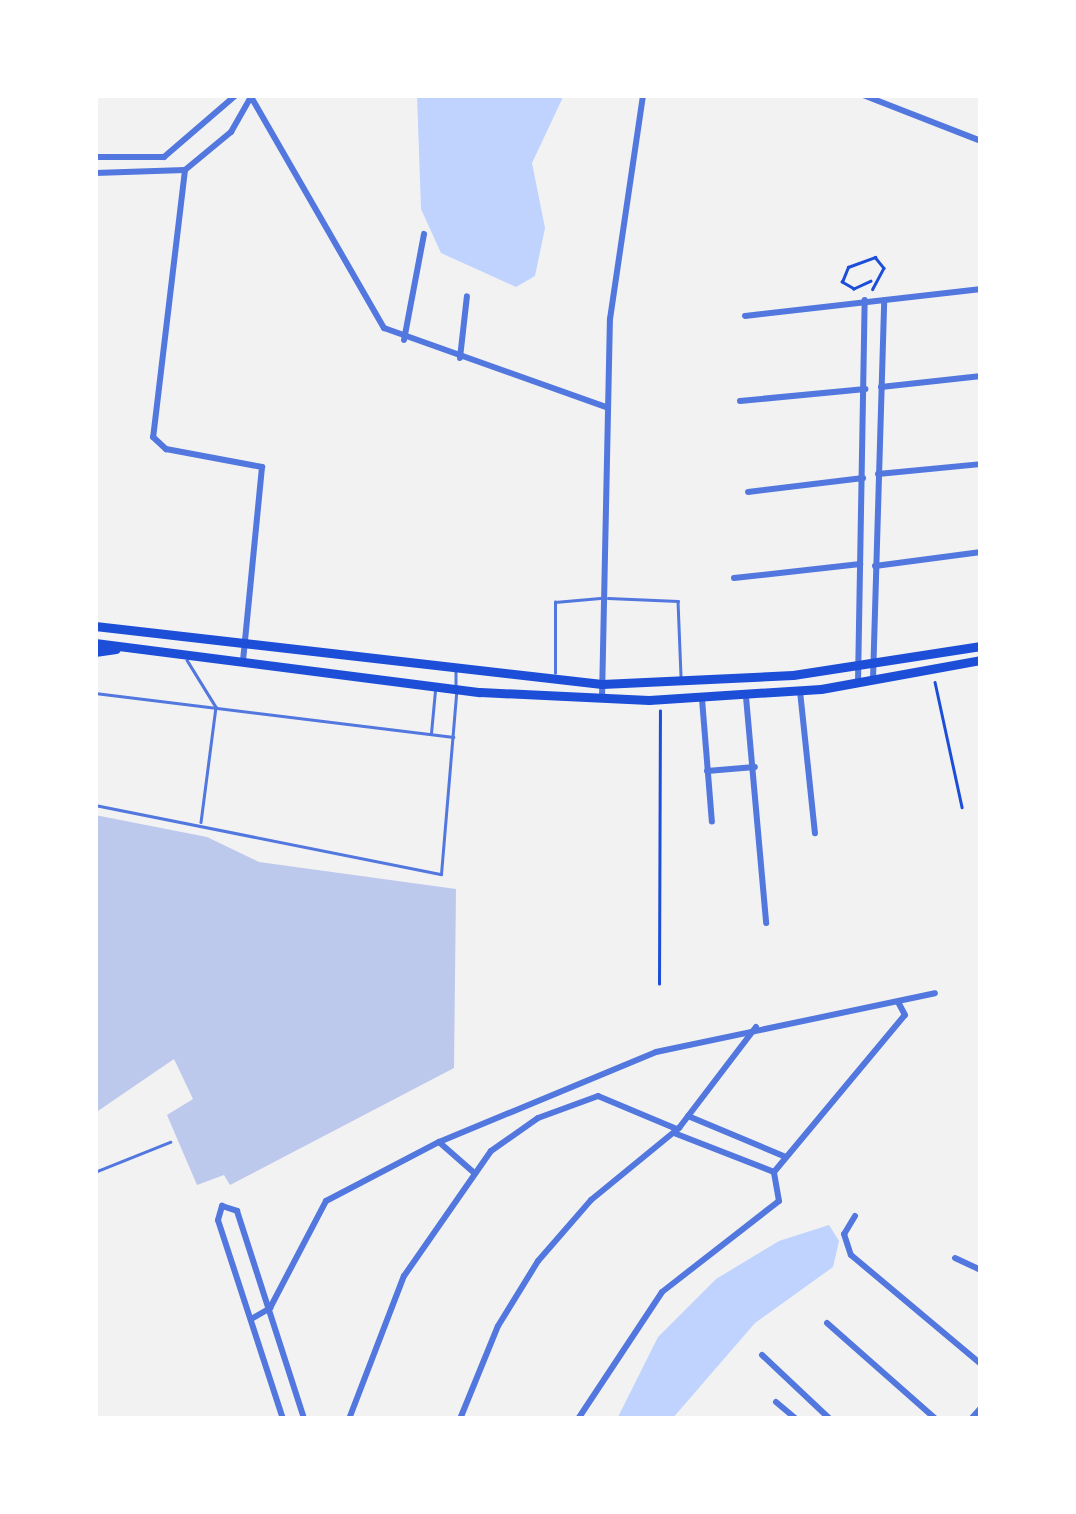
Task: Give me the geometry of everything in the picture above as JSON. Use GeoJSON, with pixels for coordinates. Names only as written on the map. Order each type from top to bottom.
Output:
{"type":"FeatureCollection","features":[{"type":"Feature","properties":{"kind":"main road"},"geometry":{"type":"LineString","coordinates":[[95,626],[437,670],[602,684],[681,682],[857,667],[981,646]]}},
{"type":"Feature","properties":{"kind":"main road"},"geometry":{"type":"LineString","coordinates":[[95,643],[436,687],[602,699],[702,699],[800,692],[981,660]]}},
{"type":"Feature","properties":{"kind":"main road"},"geometry":{"type":"LineString","coordinates":[[95,652],[128,648]]}},
{"type":"Feature","properties":{"kind":"street"},"geometry":{"type":"LineString","coordinates":[[95,158],[164,157],[236,95]]}},
{"type":"Feature","properties":{"kind":"street"},"geometry":{"type":"LineString","coordinates":[[251,95],[360,298],[404,340],[606,407]]}},
{"type":"Feature","properties":{"kind":"street"},"geometry":{"type":"LineString","coordinates":[[95,174],[185,170],[231,132],[251,95]]}},
{"type":"Feature","properties":{"kind":"street"},"geometry":{"type":"LineString","coordinates":[[602,699],[606,407],[620,218],[643,95]]}},
{"type":"Feature","properties":{"kind":"street"},"geometry":{"type":"LineString","coordinates":[[863,95],[981,141]]}},
{"type":"Feature","properties":{"kind":"street"},"geometry":{"type":"LineString","coordinates":[[185,170],[154,437],[166,449],[262,467],[243,662]]}},
{"type":"Feature","properties":{"kind":"street"},"geometry":{"type":"LineString","coordinates":[[404,340],[424,234]]}},
{"type":"Feature","properties":{"kind":"street"},"geometry":{"type":"LineString","coordinates":[[744,316],[981,288]]}},
{"type":"Feature","properties":{"kind":"street"},"geometry":{"type":"LineString","coordinates":[[460,358],[466,296]]}},
{"type":"Feature","properties":{"kind":"street"},"geometry":{"type":"LineString","coordinates":[[858,683],[865,300]]}},
{"type":"Feature","properties":{"kind":"street"},"geometry":{"type":"LineString","coordinates":[[873,680],[881,387],[879,300]]}},
{"type":"Feature","properties":{"kind":"street"},"geometry":{"type":"LineString","coordinates":[[881,387],[981,376]]}},
{"type":"Feature","properties":{"kind":"street"},"geometry":{"type":"LineString","coordinates":[[740,401],[865,389]]}},
{"type":"Feature","properties":{"kind":"street"},"geometry":{"type":"LineString","coordinates":[[864,439],[880,438]]}},
{"type":"Feature","properties":{"kind":"street"},"geometry":{"type":"LineString","coordinates":[[863,464],[870,456],[879,464]]}},
{"type":"Feature","properties":{"kind":"street"},"geometry":{"type":"LineString","coordinates":[[878,474],[981,464]]}},
{"type":"Feature","properties":{"kind":"street"},"geometry":{"type":"LineString","coordinates":[[748,492],[863,478]]}},
{"type":"Feature","properties":{"kind":"street"},"geometry":{"type":"LineString","coordinates":[[862,520],[876,520]]}},
{"type":"Feature","properties":{"kind":"street"},"geometry":{"type":"LineString","coordinates":[[861,541],[876,542]]}},
{"type":"Feature","properties":{"kind":"street"},"geometry":{"type":"LineString","coordinates":[[875,566],[981,552]]}},
{"type":"Feature","properties":{"kind":"street"},"geometry":{"type":"LineString","coordinates":[[734,578],[860,564]]}},
{"type":"Feature","properties":{"kind":"street"},"geometry":{"type":"LineString","coordinates":[[800,692],[815,832]]}},
{"type":"Feature","properties":{"kind":"street"},"geometry":{"type":"LineString","coordinates":[[746,697],[756,768],[766,923]]}},
{"type":"Feature","properties":{"kind":"street"},"geometry":{"type":"LineString","coordinates":[[702,699],[712,822]]}},
{"type":"Feature","properties":{"kind":"street"},"geometry":{"type":"LineString","coordinates":[[706,771],[756,768]]}},
{"type":"Feature","properties":{"kind":"street"},"geometry":{"type":"LineString","coordinates":[[253,1318],[270,1308],[326,1201],[440,1142],[618,1064],[756,1027],[935,993]]}},
{"type":"Feature","properties":{"kind":"street"},"geometry":{"type":"LineString","coordinates":[[578,1419],[662,1292],[779,1201],[774,1172],[905,1015],[905,1004],[887,1001]]}},
{"type":"Feature","properties":{"kind":"street"},"geometry":{"type":"LineString","coordinates":[[460,1419],[492,1338],[538,1261],[592,1200],[676,1131],[756,1027]]}},
{"type":"Feature","properties":{"kind":"street"},"geometry":{"type":"LineString","coordinates":[[350,1419],[394,1295],[472,1171],[528,1123],[598,1096],[774,1172]]}},
{"type":"Feature","properties":{"kind":"street"},"geometry":{"type":"LineString","coordinates":[[688,1116],[786,1157]]}},
{"type":"Feature","properties":{"kind":"street"},"geometry":{"type":"LineString","coordinates":[[440,1142],[472,1171]]}},
{"type":"Feature","properties":{"kind":"street"},"geometry":{"type":"LineString","coordinates":[[283,1419],[218,1220],[222,1206],[237,1211],[304,1419]]}},
{"type":"Feature","properties":{"kind":"street"},"geometry":{"type":"LineString","coordinates":[[855,1216],[844,1234],[851,1255],[981,1364]]}},
{"type":"Feature","properties":{"kind":"street"},"geometry":{"type":"LineString","coordinates":[[955,1258],[981,1270]]}},
{"type":"Feature","properties":{"kind":"street"},"geometry":{"type":"LineString","coordinates":[[827,1323],[936,1419]]}},
{"type":"Feature","properties":{"kind":"street"},"geometry":{"type":"LineString","coordinates":[[762,1355],[830,1419]]}},
{"type":"Feature","properties":{"kind":"street"},"geometry":{"type":"LineString","coordinates":[[776,1402],[796,1419]]}},
{"type":"Feature","properties":{"kind":"street"},"geometry":{"type":"LineString","coordinates":[[971,1419],[981,1408]]}},
{"type":"Feature","properties":{"kind":"lane"},"geometry":{"type":"LineString","coordinates":[[555,679],[554,602],[602,598],[678,600],[681,682]]}},
{"type":"Feature","properties":{"kind":"lane"},"geometry":{"type":"LineString","coordinates":[[184,655],[216,708],[201,824]]}},
{"type":"Feature","properties":{"kind":"lane"},"geometry":{"type":"LineString","coordinates":[[431,736],[437,670]]}},
{"type":"Feature","properties":{"kind":"lane"},"geometry":{"type":"LineString","coordinates":[[95,805],[440,874],[454,738],[456,672]]}},
{"type":"Feature","properties":{"kind":"lane"},"geometry":{"type":"LineString","coordinates":[[95,694],[454,738]]}},
{"type":"Feature","properties":{"kind":"lane"},"geometry":{"type":"LineString","coordinates":[[95,1172],[170,1142]]}},
{"type":"Feature","properties":{"kind":"path"},"geometry":{"type":"LineString","coordinates":[[868,257],[884,264],[872,281],[854,289],[842,282],[868,257]]}},
{"type":"Feature","properties":{"kind":"path"},"geometry":{"type":"LineString","coordinates":[[872,281],[879,300]]}},
{"type":"Feature","properties":{"kind":"path"},"geometry":{"type":"LineString","coordinates":[[932,670],[962,807]]}},
{"type":"Feature","properties":{"kind":"path"},"geometry":{"type":"LineString","coordinates":[[659,700],[659,984]]}},
{"type":"Feature","properties":{"kind":"water"},"geometry":{"type":"Polygon","coordinates":[[[417,95],[564,95],[532,163],[545,228],[535,276],[516,287],[441,253],[421,209],[417,95]]]}},
{"type":"Feature","properties":{"kind":"water"},"geometry":{"type":"Polygon","coordinates":[[[829,1225],[839,1241],[833,1267],[755,1323],[672,1419],[617,1419],[658,1337],[716,1279],[779,1241],[829,1225]]]}},
{"type":"Feature","properties":{"kind":"building"},"geometry":{"type":"Polygon","coordinates":[[[95,815],[207,837],[259,862],[456,889],[454,1068],[230,1185],[224,1175],[197,1185],[167,1115],[193,1099],[174,1059],[95,1113],[95,815]]]}}]}
